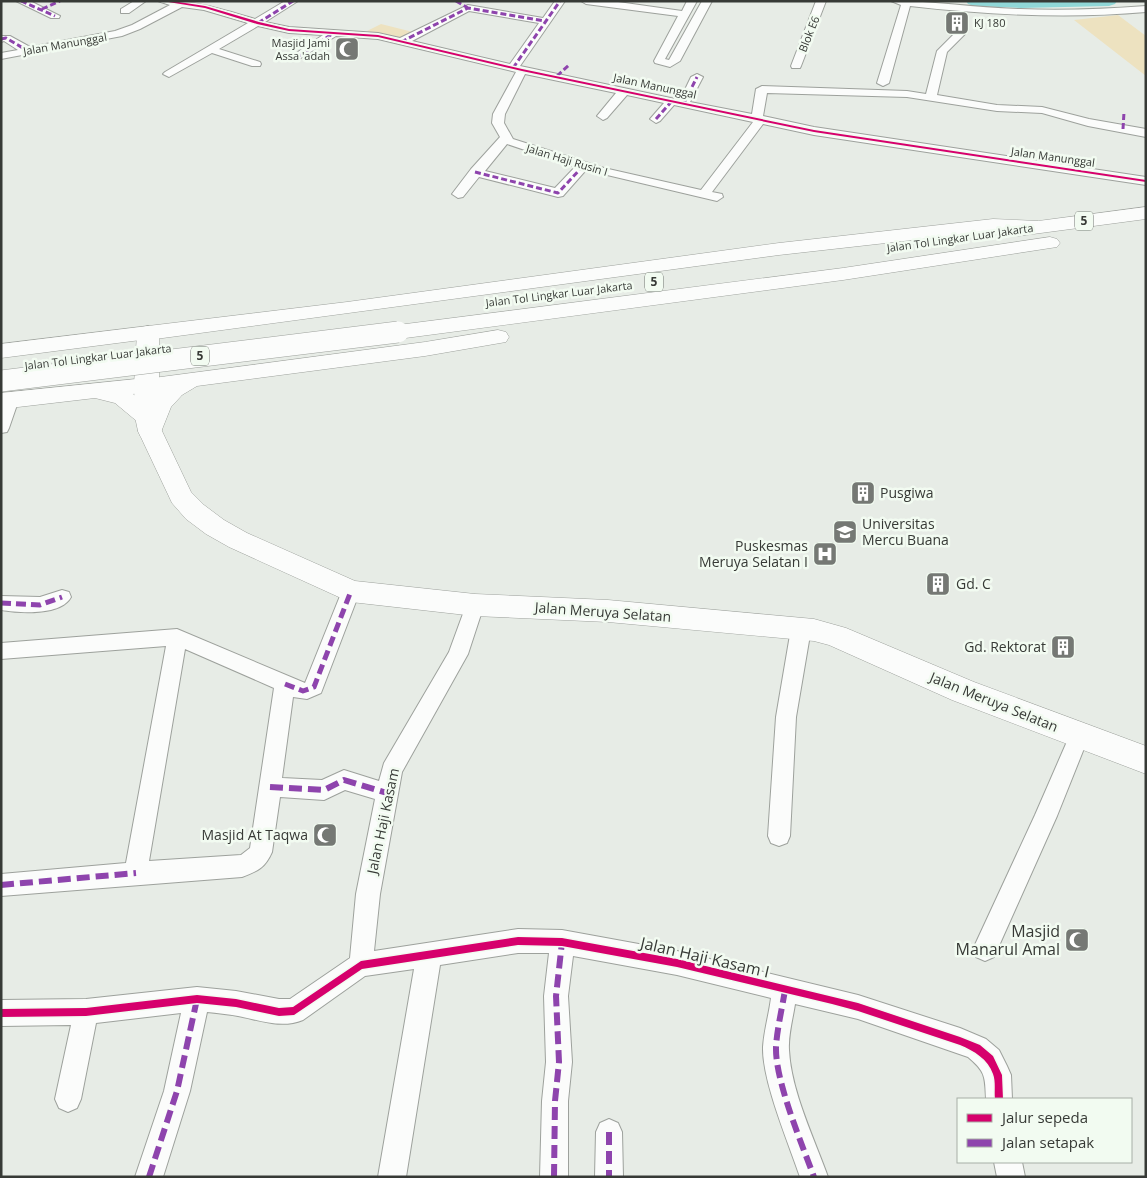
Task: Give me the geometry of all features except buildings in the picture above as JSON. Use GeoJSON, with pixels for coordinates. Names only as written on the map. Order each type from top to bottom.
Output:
{"type":"FeatureCollection","features":[{"type":"Feature","properties":{"kind":"main road","name":"Jalan Tol Lingkar Luar Jakarta"},"geometry":{"type":"LineString","coordinates":[[1,369],[754,269],[917,244],[1146,213]]}},
{"type":"Feature","properties":{"kind":"main road"},"geometry":{"type":"LineString","coordinates":[[1,351],[386,303],[779,249],[993,225],[1037,227]]}},
{"type":"Feature","properties":{"kind":"main road","name":"Jalan Tol Lingkar Luar Jakarta"},"geometry":{"type":"LineString","coordinates":[[5,394],[398,332],[843,274],[1146,229]]}},
{"type":"Feature","properties":{"kind":"main road"},"geometry":{"type":"LineString","coordinates":[[5,394],[96,390],[146,385],[425,349],[612,318],[760,297],[797,290],[843,274]]}},
{"type":"Feature","properties":{"kind":"main road","name":"Jalan Meruya Selatan"},"geometry":{"type":"LineString","coordinates":[[148,332],[146,385],[148,424],[181,498],[215,528],[351,590],[475,605],[608,611],[801,629],[836,636],[963,690],[1079,736],[1146,760]]}},
{"type":"Feature","properties":{"kind":"main road"},"geometry":{"type":"LineString","coordinates":[[96,390],[126,380],[136,370],[138,342],[124,335]]}},
{"type":"Feature","properties":{"kind":"main road"},"geometry":{"type":"LineString","coordinates":[[96,390],[123,398],[148,424],[161,401],[176,388],[195,379]]}},
{"type":"Feature","properties":{"kind":"street"},"geometry":{"type":"LineString","coordinates":[[21,1],[55,16]]}},
{"type":"Feature","properties":{"kind":"street"},"geometry":{"type":"LineString","coordinates":[[42,9],[60,1]]}},
{"type":"Feature","properties":{"kind":"street"},"geometry":{"type":"LineString","coordinates":[[125,11],[141,1]]}},
{"type":"Feature","properties":{"kind":"street","name":"Jalan Manunggal"},"geometry":{"type":"LineString","coordinates":[[162,1],[205,7],[258,23],[290,30],[332,34],[364,34],[517,69],[835,135],[1146,181]]}},
{"type":"Feature","properties":{"kind":"street"},"geometry":{"type":"LineString","coordinates":[[169,74],[293,1]]}},
{"type":"Feature","properties":{"kind":"street"},"geometry":{"type":"LineString","coordinates":[[456,1],[468,8],[545,22]]}},
{"type":"Feature","properties":{"kind":"street"},"geometry":{"type":"LineString","coordinates":[[458,194],[506,138],[498,123],[499,114],[517,69],[560,1]]}},
{"type":"Feature","properties":{"kind":"street"},"geometry":{"type":"LineString","coordinates":[[586,1],[684,14]]}},
{"type":"Feature","properties":{"kind":"street"},"geometry":{"type":"LineString","coordinates":[[692,1],[659,61],[670,64],[675,61],[707,1]]}},
{"type":"Feature","properties":{"kind":"street","name":"Blok E6"},"geometry":{"type":"LineString","coordinates":[[796,66],[821,1]]}},
{"type":"Feature","properties":{"kind":"street"},"geometry":{"type":"LineString","coordinates":[[883,83],[901,2],[1024,14],[1083,14],[1146,9]]}},
{"type":"Feature","properties":{"kind":"street","name":"Jalan Manunggal"},"geometry":{"type":"LineString","coordinates":[[1,56],[118,34],[136,27],[181,3]]}},
{"type":"Feature","properties":{"kind":"street"},"geometry":{"type":"LineString","coordinates":[[401,42],[468,8]]}},
{"type":"Feature","properties":{"kind":"street"},"geometry":{"type":"LineString","coordinates":[[1128,11],[1140,20]]}},
{"type":"Feature","properties":{"kind":"street"},"geometry":{"type":"LineString","coordinates":[[296,58],[332,34]]}},
{"type":"Feature","properties":{"kind":"street"},"geometry":{"type":"LineString","coordinates":[[931,98],[942,51],[960,34]]}},
{"type":"Feature","properties":{"kind":"street"},"geometry":{"type":"LineString","coordinates":[[1,39],[6,38],[28,51]]}},
{"type":"Feature","properties":{"kind":"street"},"geometry":{"type":"LineString","coordinates":[[212,50],[256,64]]}},
{"type":"Feature","properties":{"kind":"street"},"geometry":{"type":"LineString","coordinates":[[557,76],[569,65]]}},
{"type":"Feature","properties":{"kind":"street"},"geometry":{"type":"LineString","coordinates":[[684,103],[697,77]]}},
{"type":"Feature","properties":{"kind":"street"},"geometry":{"type":"LineString","coordinates":[[759,119],[762,89],[891,92],[996,108],[1042,110],[1146,133]]}},
{"type":"Feature","properties":{"kind":"street"},"geometry":{"type":"LineString","coordinates":[[603,116],[625,90]]}},
{"type":"Feature","properties":{"kind":"street"},"geometry":{"type":"LineString","coordinates":[[656,119],[672,101]]}},
{"type":"Feature","properties":{"kind":"street"},"geometry":{"type":"LineString","coordinates":[[1123,129],[1124,112]]}},
{"type":"Feature","properties":{"kind":"street","name":"Jalan Haji Rusin I"},"geometry":{"type":"LineString","coordinates":[[506,138],[516,144],[583,166],[619,176],[711,195],[759,119]]}},
{"type":"Feature","properties":{"kind":"street"},"geometry":{"type":"LineString","coordinates":[[475,172],[558,193],[583,166]]}},
{"type":"Feature","properties":{"kind":"street"},"geometry":{"type":"LineString","coordinates":[[1,428],[5,394]]}},
{"type":"Feature","properties":{"kind":"street"},"geometry":{"type":"LineString","coordinates":[[1,651],[177,637],[300,691],[310,690],[314,687],[351,590]]}},
{"type":"Feature","properties":{"kind":"street"},"geometry":{"type":"LineString","coordinates":[[1,603],[18,605],[50,604],[62,597]]}},
{"type":"Feature","properties":{"kind":"street","name":"Jalan Haji Kasam"},"geometry":{"type":"LineString","coordinates":[[362,965],[368,894],[392,770],[458,654],[475,605]]}},
{"type":"Feature","properties":{"kind":"street"},"geometry":{"type":"LineString","coordinates":[[779,836],[786,717],[801,629]]}},
{"type":"Feature","properties":{"kind":"street"},"geometry":{"type":"LineString","coordinates":[[136,873],[177,637]]}},
{"type":"Feature","properties":{"kind":"street"},"geometry":{"type":"LineString","coordinates":[[1,885],[242,866],[250,863],[261,852],[284,684]]}},
{"type":"Feature","properties":{"kind":"street"},"geometry":{"type":"LineString","coordinates":[[985,949],[1046,816],[1079,736]]}},
{"type":"Feature","properties":{"kind":"street"},"geometry":{"type":"LineString","coordinates":[[270,787],[324,790],[344,780],[388,793]]}},
{"type":"Feature","properties":{"kind":"street","name":"Jalan Haji Kasam I"},"geometry":{"type":"LineString","coordinates":[[362,965],[518,941],[562,942],[677,963],[858,1007],[977,1048],[990,1058],[998,1075],[999,1098]]}},
{"type":"Feature","properties":{"kind":"street"},"geometry":{"type":"LineString","coordinates":[[554,1177],[555,1102],[559,1062],[556,996],[562,942]]}},
{"type":"Feature","properties":{"kind":"street"},"geometry":{"type":"LineString","coordinates":[[392,1177],[429,955]]}},
{"type":"Feature","properties":{"kind":"street"},"geometry":{"type":"LineString","coordinates":[[1,1013],[86,1012],[198,999],[236,1003],[279,1012],[294,1011],[362,965]]}},
{"type":"Feature","properties":{"kind":"street"},"geometry":{"type":"LineString","coordinates":[[785,990],[776,1048],[777,1061],[786,1096],[814,1177]]}},
{"type":"Feature","properties":{"kind":"street"},"geometry":{"type":"LineString","coordinates":[[149,1177],[177,1091],[198,999]]}},
{"type":"Feature","properties":{"kind":"street"},"geometry":{"type":"LineString","coordinates":[[68,1099],[86,1012]]}},
{"type":"Feature","properties":{"kind":"street"},"geometry":{"type":"LineString","coordinates":[[608,1132],[610,1177]]}},
{"type":"Feature","properties":{"kind":"street"},"geometry":{"type":"LineString","coordinates":[[1008,1163],[1011,1177]]}},
{"type":"Feature","properties":{"kind":"shaded area"},"geometry":{"type":"Polygon","coordinates":[[[1118,15],[1146,36],[1146,76],[1074,20],[1118,15]]]}},
{"type":"Feature","properties":{"kind":"shaded area"},"geometry":{"type":"Polygon","coordinates":[[[381,24],[413,32],[399,40],[367,31],[381,24]]]}},
{"type":"Feature","properties":{"kind":"waterway"},"geometry":{"type":"LineString","coordinates":[[974,1],[1021,3],[1109,1]]}},
{"type":"Feature","properties":{"kind":"marked path"},"geometry":{"type":"LineString","coordinates":[[21,1],[55,16]]}},
{"type":"Feature","properties":{"kind":"marked path"},"geometry":{"type":"LineString","coordinates":[[42,9],[60,1]]}},
{"type":"Feature","properties":{"kind":"marked path"},"geometry":{"type":"LineString","coordinates":[[258,23],[293,1]]}},
{"type":"Feature","properties":{"kind":"marked path"},"geometry":{"type":"LineString","coordinates":[[456,1],[468,8]]}},
{"type":"Feature","properties":{"kind":"marked path"},"geometry":{"type":"LineString","coordinates":[[513,68],[560,1]]}},
{"type":"Feature","properties":{"kind":"marked path"},"geometry":{"type":"LineString","coordinates":[[401,42],[468,8],[545,21]]}},
{"type":"Feature","properties":{"kind":"marked path"},"geometry":{"type":"LineString","coordinates":[[296,58],[332,34]]}},
{"type":"Feature","properties":{"kind":"marked path"},"geometry":{"type":"LineString","coordinates":[[1,39],[6,38],[28,51]]}},
{"type":"Feature","properties":{"kind":"marked path"},"geometry":{"type":"LineString","coordinates":[[557,76],[569,65]]}},
{"type":"Feature","properties":{"kind":"marked path"},"geometry":{"type":"LineString","coordinates":[[684,103],[697,77]]}},
{"type":"Feature","properties":{"kind":"marked path"},"geometry":{"type":"LineString","coordinates":[[656,119],[672,101]]}},
{"type":"Feature","properties":{"kind":"marked path"},"geometry":{"type":"LineString","coordinates":[[1123,129],[1124,112]]}},
{"type":"Feature","properties":{"kind":"marked path"},"geometry":{"type":"LineString","coordinates":[[475,172],[558,193],[583,166]]}},
{"type":"Feature","properties":{"kind":"marked path"},"geometry":{"type":"LineString","coordinates":[[285,684],[303,691],[314,687],[351,591]]}},
{"type":"Feature","properties":{"kind":"marked path"},"geometry":{"type":"LineString","coordinates":[[1,603],[40,605],[62,597]]}},
{"type":"Feature","properties":{"kind":"marked path"},"geometry":{"type":"LineString","coordinates":[[270,787],[324,790],[344,780],[387,793]]}},
{"type":"Feature","properties":{"kind":"marked path"},"geometry":{"type":"LineString","coordinates":[[1,885],[136,873]]}},
{"type":"Feature","properties":{"kind":"marked path"},"geometry":{"type":"LineString","coordinates":[[554,1177],[555,1101],[559,1062],[556,996],[562,942]]}},
{"type":"Feature","properties":{"kind":"marked path"},"geometry":{"type":"LineString","coordinates":[[785,990],[776,1047],[777,1061],[786,1096],[814,1177]]}},
{"type":"Feature","properties":{"kind":"marked path"},"geometry":{"type":"LineString","coordinates":[[149,1177],[177,1091],[197,999]]}},
{"type":"Feature","properties":{"kind":"marked path"},"geometry":{"type":"LineString","coordinates":[[609,1132],[609,1177]]}},
{"type":"Feature","properties":{"kind":"cycle path"},"geometry":{"type":"LineString","coordinates":[[163,1],[205,7],[289,30],[378,36],[522,70],[814,131],[1146,181]]}},
{"type":"Feature","properties":{"kind":"cycle path"},"geometry":{"type":"LineString","coordinates":[[1,1013],[86,1012],[197,999],[236,1003],[279,1012],[294,1011],[361,965],[518,941],[562,942],[677,963],[832,1000],[960,1041],[977,1048],[990,1059],[998,1075],[999,1098]]}},
{"type":"Feature","properties":{"kind":"place","name":"KJ 180"},"geometry":{"type":"Point","coordinates":[957,23]}},
{"type":"Feature","properties":{"kind":"place","name":"Masjid Jami Assa 'adah"},"geometry":{"type":"Point","coordinates":[347,49]}},
{"type":"Feature","properties":{"kind":"place","name":"Pusgiwa"},"geometry":{"type":"Point","coordinates":[863,493]}},
{"type":"Feature","properties":{"kind":"place","name":"Universitas Mercu Buana"},"geometry":{"type":"Point","coordinates":[845,532]}},
{"type":"Feature","properties":{"kind":"place","name":"Puskesmas Meruya Selatan I"},"geometry":{"type":"Point","coordinates":[825,554]}},
{"type":"Feature","properties":{"kind":"place","name":"Gd. C"},"geometry":{"type":"Point","coordinates":[938,584]}},
{"type":"Feature","properties":{"kind":"place","name":"Gd. Rektorat"},"geometry":{"type":"Point","coordinates":[1063,647]}},
{"type":"Feature","properties":{"kind":"place","name":"Masjid At Taqwa"},"geometry":{"type":"Point","coordinates":[325,835]}},
{"type":"Feature","properties":{"kind":"place","name":"Masjid Manarul Amal"},"geometry":{"type":"Point","coordinates":[1077,940]}}]}
